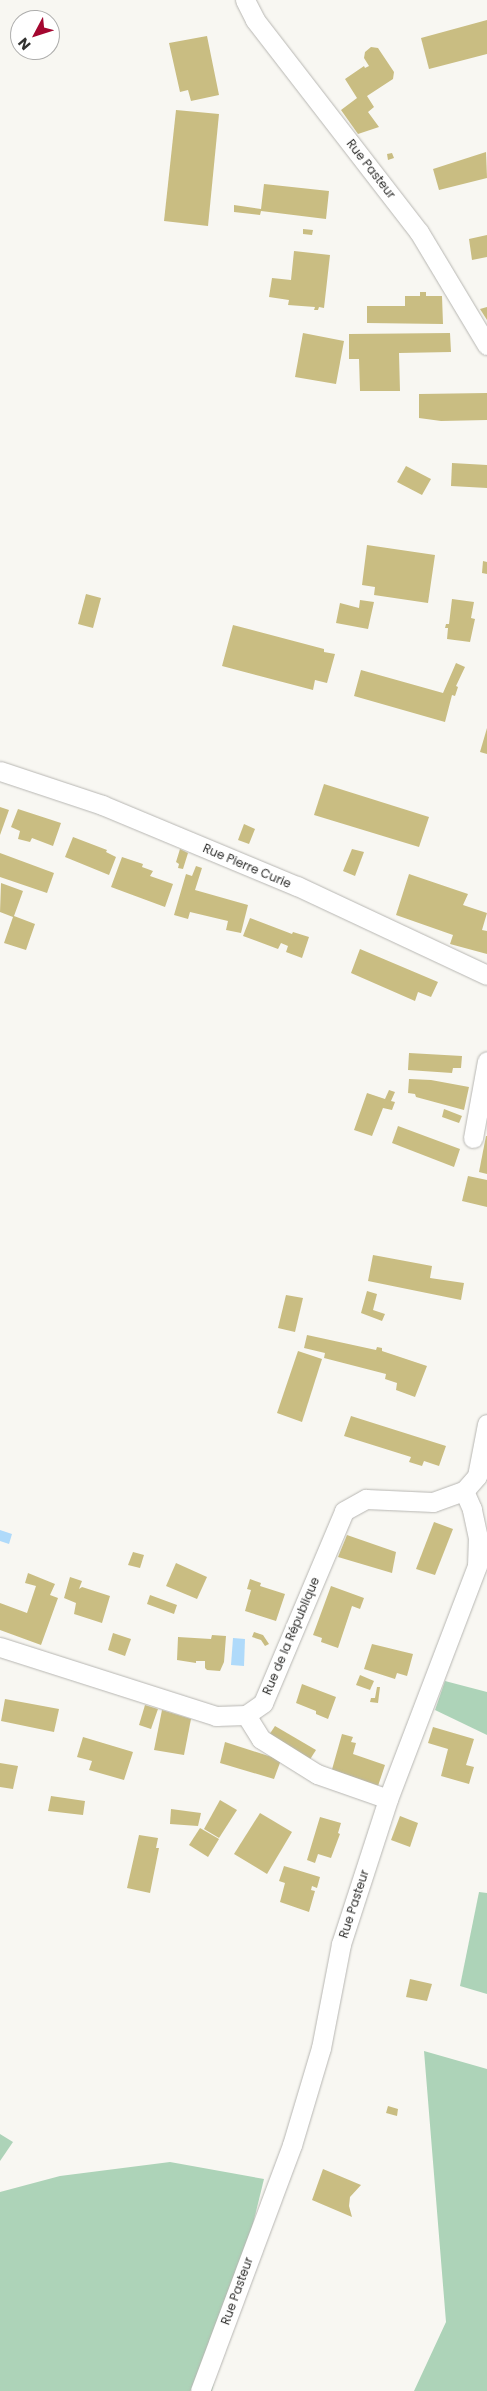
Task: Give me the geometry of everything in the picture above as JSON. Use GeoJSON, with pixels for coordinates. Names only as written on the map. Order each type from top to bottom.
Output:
{"type":"FeatureCollection","features":[{"type":"Feature","properties":{"kind":"street","name":"Rue Pasteur"},"geometry":{"type":"LineString","coordinates":[[245,0],[255,20],[419,232],[487,344]]}},
{"type":"Feature","properties":{"kind":"street","name":"Rue Pierre Curie"},"geometry":{"type":"LineString","coordinates":[[0,771],[102,806],[297,886],[487,975]]}},
{"type":"Feature","properties":{"kind":"street"},"geometry":{"type":"LineString","coordinates":[[473,1138],[487,1060]]}},
{"type":"Feature","properties":{"kind":"street"},"geometry":{"type":"LineString","coordinates":[[464,1492],[477,1476],[487,1424]]}},
{"type":"Feature","properties":{"kind":"street","name":"Rue Pasteur"},"geometry":{"type":"LineString","coordinates":[[200,2391],[292,2145],[321,2048],[341,1944],[388,1799],[477,1566],[478,1538],[472,1508],[464,1492]]}},
{"type":"Feature","properties":{"kind":"street","name":"Rue de la République"},"geometry":{"type":"LineString","coordinates":[[246,1714],[263,1703],[344,1511],[366,1499],[433,1502],[464,1492]]}},
{"type":"Feature","properties":{"kind":"street"},"geometry":{"type":"LineString","coordinates":[[0,1647],[216,1716],[246,1714],[261,1739],[317,1774],[388,1799]]}},
{"type":"Feature","properties":{"kind":"green space"},"geometry":{"type":"Polygon","coordinates":[[[445,1681],[487,1692],[487,1735],[435,1710],[445,1681]]]}},
{"type":"Feature","properties":{"kind":"green space"},"geometry":{"type":"Polygon","coordinates":[[[479,1892],[487,1893],[487,1994],[460,1986],[479,1892]]]}},
{"type":"Feature","properties":{"kind":"green space"},"geometry":{"type":"Polygon","coordinates":[[[424,2051],[487,2069],[487,2391],[414,2391],[446,2322],[424,2051]]]}},
{"type":"Feature","properties":{"kind":"green space"},"geometry":{"type":"Polygon","coordinates":[[[0,2134],[13,2142],[0,2161],[0,2134]]]}},
{"type":"Feature","properties":{"kind":"green space"},"geometry":{"type":"Polygon","coordinates":[[[170,2162],[264,2179],[212,2391],[0,2391],[0,2192],[60,2176],[170,2162]]]}},
{"type":"Feature","properties":{"kind":"water"},"geometry":{"type":"Polygon","coordinates":[[[0,1530],[12,1534],[9,1544],[0,1541],[0,1530]]]}},
{"type":"Feature","properties":{"kind":"water"},"geometry":{"type":"Polygon","coordinates":[[[233,1638],[245,1639],[244,1666],[231,1665],[233,1638]]]}},
{"type":"Feature","properties":{"kind":"building"},"geometry":{"type":"Polygon","coordinates":[[[487,20],[487,54],[429,69],[421,38],[487,20]]]}},
{"type":"Feature","properties":{"kind":"building"},"geometry":{"type":"Polygon","coordinates":[[[207,36],[219,95],[191,101],[188,90],[180,92],[169,43],[207,36]]]}},
{"type":"Feature","properties":{"kind":"building"},"geometry":{"type":"Polygon","coordinates":[[[371,47],[378,48],[394,72],[393,79],[367,96],[374,107],[368,112],[379,127],[358,134],[341,110],[357,98],[345,79],[364,66],[365,68],[369,66],[364,58],[365,52],[371,47]]]}},
{"type":"Feature","properties":{"kind":"building"},"geometry":{"type":"Polygon","coordinates":[[[176,110],[219,114],[208,226],[164,221],[176,110]]]}},
{"type":"Feature","properties":{"kind":"building"},"geometry":{"type":"Polygon","coordinates":[[[486,152],[487,178],[439,190],[433,169],[486,152]]]}},
{"type":"Feature","properties":{"kind":"building"},"geometry":{"type":"Polygon","coordinates":[[[392,153],[394,158],[388,160],[387,154],[392,153]]]}},
{"type":"Feature","properties":{"kind":"building"},"geometry":{"type":"Polygon","coordinates":[[[264,184],[329,191],[326,219],[261,211],[260,215],[234,212],[234,205],[261,209],[264,184]]]}},
{"type":"Feature","properties":{"kind":"building"},"geometry":{"type":"Polygon","coordinates":[[[303,229],[313,230],[312,235],[303,234],[303,229]]]}},
{"type":"Feature","properties":{"kind":"building"},"geometry":{"type":"Polygon","coordinates":[[[487,235],[487,257],[472,260],[469,239],[487,235]]]}},
{"type":"Feature","properties":{"kind":"building"},"geometry":{"type":"Polygon","coordinates":[[[294,251],[330,255],[324,308],[319,307],[318,310],[314,310],[315,307],[288,305],[289,300],[269,297],[272,278],[291,280],[294,251]]]}},
{"type":"Feature","properties":{"kind":"building"},"geometry":{"type":"Polygon","coordinates":[[[420,292],[426,292],[426,296],[442,296],[443,324],[367,323],[367,306],[405,306],[405,296],[420,296],[420,292]]]}},
{"type":"Feature","properties":{"kind":"building"},"geometry":{"type":"Polygon","coordinates":[[[487,307],[487,320],[480,309],[487,307]]]}},
{"type":"Feature","properties":{"kind":"building"},"geometry":{"type":"Polygon","coordinates":[[[303,333],[344,341],[336,384],[295,377],[303,333]]]}},
{"type":"Feature","properties":{"kind":"building"},"geometry":{"type":"Polygon","coordinates":[[[450,333],[451,352],[399,353],[400,391],[360,391],[359,359],[349,359],[349,334],[450,333]]]}},
{"type":"Feature","properties":{"kind":"building"},"geometry":{"type":"Polygon","coordinates":[[[487,393],[487,420],[441,421],[419,418],[419,394],[487,393]]]}},
{"type":"Feature","properties":{"kind":"building"},"geometry":{"type":"Polygon","coordinates":[[[452,463],[487,465],[487,488],[451,486],[452,463]]]}},
{"type":"Feature","properties":{"kind":"building"},"geometry":{"type":"Polygon","coordinates":[[[406,466],[431,479],[422,495],[397,482],[406,466]]]}},
{"type":"Feature","properties":{"kind":"building"},"geometry":{"type":"Polygon","coordinates":[[[367,545],[435,555],[428,603],[374,595],[375,587],[362,585],[367,545]]]}},
{"type":"Feature","properties":{"kind":"building"},"geometry":{"type":"Polygon","coordinates":[[[483,561],[487,562],[487,574],[482,573],[483,561]]]}},
{"type":"Feature","properties":{"kind":"building"},"geometry":{"type":"Polygon","coordinates":[[[86,594],[101,598],[93,628],[78,624],[86,594]]]}},
{"type":"Feature","properties":{"kind":"building"},"geometry":{"type":"Polygon","coordinates":[[[452,599],[474,602],[471,618],[475,619],[470,642],[447,639],[448,628],[445,628],[446,624],[449,624],[452,599]]]}},
{"type":"Feature","properties":{"kind":"building"},"geometry":{"type":"Polygon","coordinates":[[[360,600],[374,602],[368,629],[336,623],[340,603],[359,608],[360,600]]]}},
{"type":"Feature","properties":{"kind":"building"},"geometry":{"type":"Polygon","coordinates":[[[233,625],[324,649],[324,652],[335,654],[327,683],[315,680],[313,690],[222,666],[233,625]]]}},
{"type":"Feature","properties":{"kind":"building"},"geometry":{"type":"Polygon","coordinates":[[[456,663],[465,667],[456,686],[458,687],[455,696],[452,695],[445,722],[354,696],[361,670],[443,693],[456,663]]]}},
{"type":"Feature","properties":{"kind":"building"},"geometry":{"type":"Polygon","coordinates":[[[487,728],[487,754],[480,752],[487,728]]]}},
{"type":"Feature","properties":{"kind":"building"},"geometry":{"type":"Polygon","coordinates":[[[324,784],[429,817],[419,847],[314,815],[324,784]]]}},
{"type":"Feature","properties":{"kind":"building"},"geometry":{"type":"Polygon","coordinates":[[[0,807],[9,810],[0,835],[0,807]]]}},
{"type":"Feature","properties":{"kind":"building"},"geometry":{"type":"Polygon","coordinates":[[[18,809],[61,823],[53,846],[32,838],[30,842],[18,839],[20,831],[11,827],[18,809]]]}},
{"type":"Feature","properties":{"kind":"building"},"geometry":{"type":"Polygon","coordinates":[[[244,824],[255,829],[249,844],[238,840],[244,824]]]}},
{"type":"Feature","properties":{"kind":"building"},"geometry":{"type":"Polygon","coordinates":[[[73,837],[107,850],[106,852],[116,857],[109,875],[65,857],[73,837]]]}},
{"type":"Feature","properties":{"kind":"building"},"geometry":{"type":"Polygon","coordinates":[[[180,849],[188,853],[183,869],[178,868],[179,864],[176,862],[180,849]]]}},
{"type":"Feature","properties":{"kind":"building"},"geometry":{"type":"Polygon","coordinates":[[[352,849],[364,852],[355,876],[343,871],[352,849]]]}},
{"type":"Feature","properties":{"kind":"building"},"geometry":{"type":"Polygon","coordinates":[[[0,853],[54,873],[47,893],[0,877],[0,853]]]}},
{"type":"Feature","properties":{"kind":"building"},"geometry":{"type":"Polygon","coordinates":[[[122,857],[143,864],[142,867],[153,871],[150,876],[173,884],[165,907],[111,887],[122,857]]]}},
{"type":"Feature","properties":{"kind":"building"},"geometry":{"type":"Polygon","coordinates":[[[196,866],[202,868],[195,890],[248,905],[241,933],[226,930],[228,921],[190,912],[188,919],[174,915],[186,874],[192,876],[196,866]]]}},
{"type":"Feature","properties":{"kind":"building"},"geometry":{"type":"Polygon","coordinates":[[[409,874],[468,894],[463,905],[487,913],[482,930],[487,931],[487,954],[450,944],[453,935],[396,915],[409,874]]]}},
{"type":"Feature","properties":{"kind":"building"},"geometry":{"type":"Polygon","coordinates":[[[1,883],[23,891],[14,916],[35,924],[26,950],[4,943],[13,917],[0,912],[1,883]]]}},
{"type":"Feature","properties":{"kind":"building"},"geometry":{"type":"Polygon","coordinates":[[[250,918],[292,934],[293,932],[309,937],[302,958],[286,952],[288,946],[281,943],[278,949],[243,936],[250,918]]]}},
{"type":"Feature","properties":{"kind":"building"},"geometry":{"type":"Polygon","coordinates":[[[360,949],[438,982],[431,997],[418,992],[415,1001],[351,973],[360,949]]]}},
{"type":"Feature","properties":{"kind":"building"},"geometry":{"type":"Polygon","coordinates":[[[409,1053],[462,1056],[461,1068],[453,1068],[452,1073],[408,1070],[409,1053]]]}},
{"type":"Feature","properties":{"kind":"building"},"geometry":{"type":"Polygon","coordinates":[[[409,1079],[431,1080],[469,1087],[464,1110],[416,1097],[415,1094],[408,1093],[409,1079]]]}},
{"type":"Feature","properties":{"kind":"building"},"geometry":{"type":"Polygon","coordinates":[[[389,1090],[395,1092],[391,1101],[395,1102],[392,1110],[383,1108],[372,1136],[354,1130],[367,1093],[385,1099],[389,1090]]]}},
{"type":"Feature","properties":{"kind":"building"},"geometry":{"type":"Polygon","coordinates":[[[444,1109],[462,1116],[459,1123],[442,1117],[444,1109]]]}},
{"type":"Feature","properties":{"kind":"building"},"geometry":{"type":"Polygon","coordinates":[[[398,1126],[460,1149],[454,1167],[392,1143],[398,1126]]]}},
{"type":"Feature","properties":{"kind":"building"},"geometry":{"type":"Polygon","coordinates":[[[487,1136],[487,1174],[479,1172],[487,1136]]]}},
{"type":"Feature","properties":{"kind":"building"},"geometry":{"type":"Polygon","coordinates":[[[468,1176],[487,1180],[487,1207],[462,1201],[468,1176]]]}},
{"type":"Feature","properties":{"kind":"building"},"geometry":{"type":"Polygon","coordinates":[[[373,1255],[432,1266],[430,1278],[464,1283],[461,1300],[368,1281],[373,1255]]]}},
{"type":"Feature","properties":{"kind":"building"},"geometry":{"type":"Polygon","coordinates":[[[367,1291],[377,1294],[373,1310],[385,1314],[382,1321],[361,1313],[367,1291]]]}},
{"type":"Feature","properties":{"kind":"building"},"geometry":{"type":"Polygon","coordinates":[[[286,1295],[303,1298],[295,1332],[278,1328],[286,1295]]]}},
{"type":"Feature","properties":{"kind":"building"},"geometry":{"type":"Polygon","coordinates":[[[307,1335],[376,1350],[377,1347],[382,1348],[382,1351],[427,1366],[415,1397],[396,1390],[397,1383],[385,1379],[386,1374],[324,1358],[325,1353],[304,1348],[307,1335]]]}},
{"type":"Feature","properties":{"kind":"building"},"geometry":{"type":"Polygon","coordinates":[[[298,1351],[322,1359],[302,1422],[277,1413],[298,1351]]]}},
{"type":"Feature","properties":{"kind":"building"},"geometry":{"type":"Polygon","coordinates":[[[351,1416],[446,1446],[439,1466],[424,1461],[422,1466],[409,1462],[411,1457],[344,1436],[351,1416]]]}},
{"type":"Feature","properties":{"kind":"building"},"geometry":{"type":"Polygon","coordinates":[[[434,1522],[453,1529],[435,1575],[416,1569],[434,1522]]]}},
{"type":"Feature","properties":{"kind":"building"},"geometry":{"type":"Polygon","coordinates":[[[347,1535],[396,1552],[392,1573],[338,1557],[347,1535]]]}},
{"type":"Feature","properties":{"kind":"building"},"geometry":{"type":"Polygon","coordinates":[[[133,1552],[144,1555],[140,1568],[128,1565],[133,1552]]]}},
{"type":"Feature","properties":{"kind":"building"},"geometry":{"type":"Polygon","coordinates":[[[176,1563],[207,1577],[197,1599],[166,1586],[176,1563]]]}},
{"type":"Feature","properties":{"kind":"building"},"geometry":{"type":"Polygon","coordinates":[[[28,1573],[55,1584],[50,1595],[58,1598],[41,1645],[0,1630],[0,1603],[27,1613],[36,1586],[25,1583],[28,1573]]]}},
{"type":"Feature","properties":{"kind":"building"},"geometry":{"type":"Polygon","coordinates":[[[70,1577],[82,1581],[79,1589],[82,1587],[110,1596],[102,1623],[74,1614],[76,1603],[64,1598],[70,1577]]]}},
{"type":"Feature","properties":{"kind":"building"},"geometry":{"type":"Polygon","coordinates":[[[250,1579],[261,1583],[260,1586],[285,1594],[276,1621],[245,1611],[251,1590],[247,1589],[250,1579]]]}},
{"type":"Feature","properties":{"kind":"building"},"geometry":{"type":"Polygon","coordinates":[[[331,1586],[364,1598],[360,1609],[352,1606],[338,1648],[321,1642],[322,1638],[313,1635],[331,1586]]]}},
{"type":"Feature","properties":{"kind":"building"},"geometry":{"type":"Polygon","coordinates":[[[150,1595],[177,1605],[174,1614],[147,1604],[150,1595]]]}},
{"type":"Feature","properties":{"kind":"building"},"geometry":{"type":"Polygon","coordinates":[[[254,1632],[263,1635],[269,1644],[265,1646],[261,1640],[252,1637],[254,1632]]]}},
{"type":"Feature","properties":{"kind":"building"},"geometry":{"type":"Polygon","coordinates":[[[113,1633],[131,1639],[125,1656],[108,1650],[113,1633]]]}},
{"type":"Feature","properties":{"kind":"building"},"geometry":{"type":"Polygon","coordinates":[[[212,1635],[226,1636],[224,1662],[220,1671],[207,1670],[205,1668],[205,1661],[196,1661],[196,1663],[177,1660],[178,1637],[211,1639],[212,1635]]]}},
{"type":"Feature","properties":{"kind":"building"},"geometry":{"type":"Polygon","coordinates":[[[372,1644],[413,1654],[407,1676],[397,1673],[395,1679],[364,1669],[372,1644]]]}},
{"type":"Feature","properties":{"kind":"building"},"geometry":{"type":"Polygon","coordinates":[[[360,1675],[374,1681],[370,1690],[356,1685],[360,1675]]]}},
{"type":"Feature","properties":{"kind":"building"},"geometry":{"type":"Polygon","coordinates":[[[302,1684],[336,1697],[328,1719],[316,1714],[316,1711],[296,1703],[302,1684]]]}},
{"type":"Feature","properties":{"kind":"building"},"geometry":{"type":"Polygon","coordinates":[[[377,1687],[380,1687],[378,1703],[370,1702],[371,1698],[375,1698],[377,1687]]]}},
{"type":"Feature","properties":{"kind":"building"},"geometry":{"type":"Polygon","coordinates":[[[5,1699],[59,1709],[54,1732],[1,1721],[5,1699]]]}},
{"type":"Feature","properties":{"kind":"building"},"geometry":{"type":"Polygon","coordinates":[[[145,1705],[158,1709],[151,1729],[139,1725],[145,1705]]]}},
{"type":"Feature","properties":{"kind":"building"},"geometry":{"type":"Polygon","coordinates":[[[162,1710],[191,1719],[184,1755],[154,1750],[162,1710]]]}},
{"type":"Feature","properties":{"kind":"building"},"geometry":{"type":"Polygon","coordinates":[[[275,1726],[316,1750],[309,1761],[269,1735],[275,1726]]]}},
{"type":"Feature","properties":{"kind":"building"},"geometry":{"type":"Polygon","coordinates":[[[433,1727],[474,1739],[466,1765],[474,1767],[469,1784],[441,1776],[448,1749],[428,1743],[433,1727]]]}},
{"type":"Feature","properties":{"kind":"building"},"geometry":{"type":"Polygon","coordinates":[[[342,1734],[353,1737],[351,1742],[356,1743],[353,1754],[385,1765],[377,1789],[331,1773],[342,1734]]]}},
{"type":"Feature","properties":{"kind":"building"},"geometry":{"type":"Polygon","coordinates":[[[83,1737],[133,1752],[124,1780],[89,1770],[92,1761],[77,1757],[83,1737]]]}},
{"type":"Feature","properties":{"kind":"building"},"geometry":{"type":"Polygon","coordinates":[[[225,1742],[281,1760],[274,1779],[220,1763],[225,1742]]]}},
{"type":"Feature","properties":{"kind":"building"},"geometry":{"type":"Polygon","coordinates":[[[0,1763],[18,1766],[13,1789],[0,1787],[0,1763]]]}},
{"type":"Feature","properties":{"kind":"building"},"geometry":{"type":"Polygon","coordinates":[[[51,1796],[85,1801],[83,1815],[48,1811],[51,1796]]]}},
{"type":"Feature","properties":{"kind":"building"},"geometry":{"type":"Polygon","coordinates":[[[220,1800],[237,1810],[219,1838],[204,1829],[220,1800]]]}},
{"type":"Feature","properties":{"kind":"building"},"geometry":{"type":"Polygon","coordinates":[[[171,1809],[201,1813],[198,1826],[170,1824],[171,1809]]]}},
{"type":"Feature","properties":{"kind":"building"},"geometry":{"type":"Polygon","coordinates":[[[260,1813],[292,1832],[267,1874],[234,1854],[260,1813]]]}},
{"type":"Feature","properties":{"kind":"building"},"geometry":{"type":"Polygon","coordinates":[[[400,1816],[418,1823],[410,1847],[391,1840],[400,1816]]]}},
{"type":"Feature","properties":{"kind":"building"},"geometry":{"type":"Polygon","coordinates":[[[320,1817],[341,1823],[338,1833],[340,1834],[331,1858],[318,1854],[315,1863],[307,1860],[320,1817]]]}},
{"type":"Feature","properties":{"kind":"building"},"geometry":{"type":"Polygon","coordinates":[[[200,1828],[219,1839],[208,1857],[189,1845],[200,1828]]]}},
{"type":"Feature","properties":{"kind":"building"},"geometry":{"type":"Polygon","coordinates":[[[139,1835],[158,1838],[156,1848],[159,1848],[150,1893],[127,1888],[139,1835]]]}},
{"type":"Feature","properties":{"kind":"building"},"geometry":{"type":"Polygon","coordinates":[[[284,1866],[320,1877],[317,1888],[312,1886],[311,1890],[315,1891],[309,1912],[280,1902],[285,1883],[279,1881],[284,1866]]]}},
{"type":"Feature","properties":{"kind":"building"},"geometry":{"type":"Polygon","coordinates":[[[410,1979],[432,1984],[427,2001],[406,1997],[410,1979]]]}},
{"type":"Feature","properties":{"kind":"building"},"geometry":{"type":"Polygon","coordinates":[[[388,2106],[398,2109],[397,2116],[386,2113],[388,2106]]]}},
{"type":"Feature","properties":{"kind":"building"},"geometry":{"type":"Polygon","coordinates":[[[323,2169],[361,2185],[350,2197],[349,2206],[352,2217],[312,2200],[323,2169]]]}}]}
